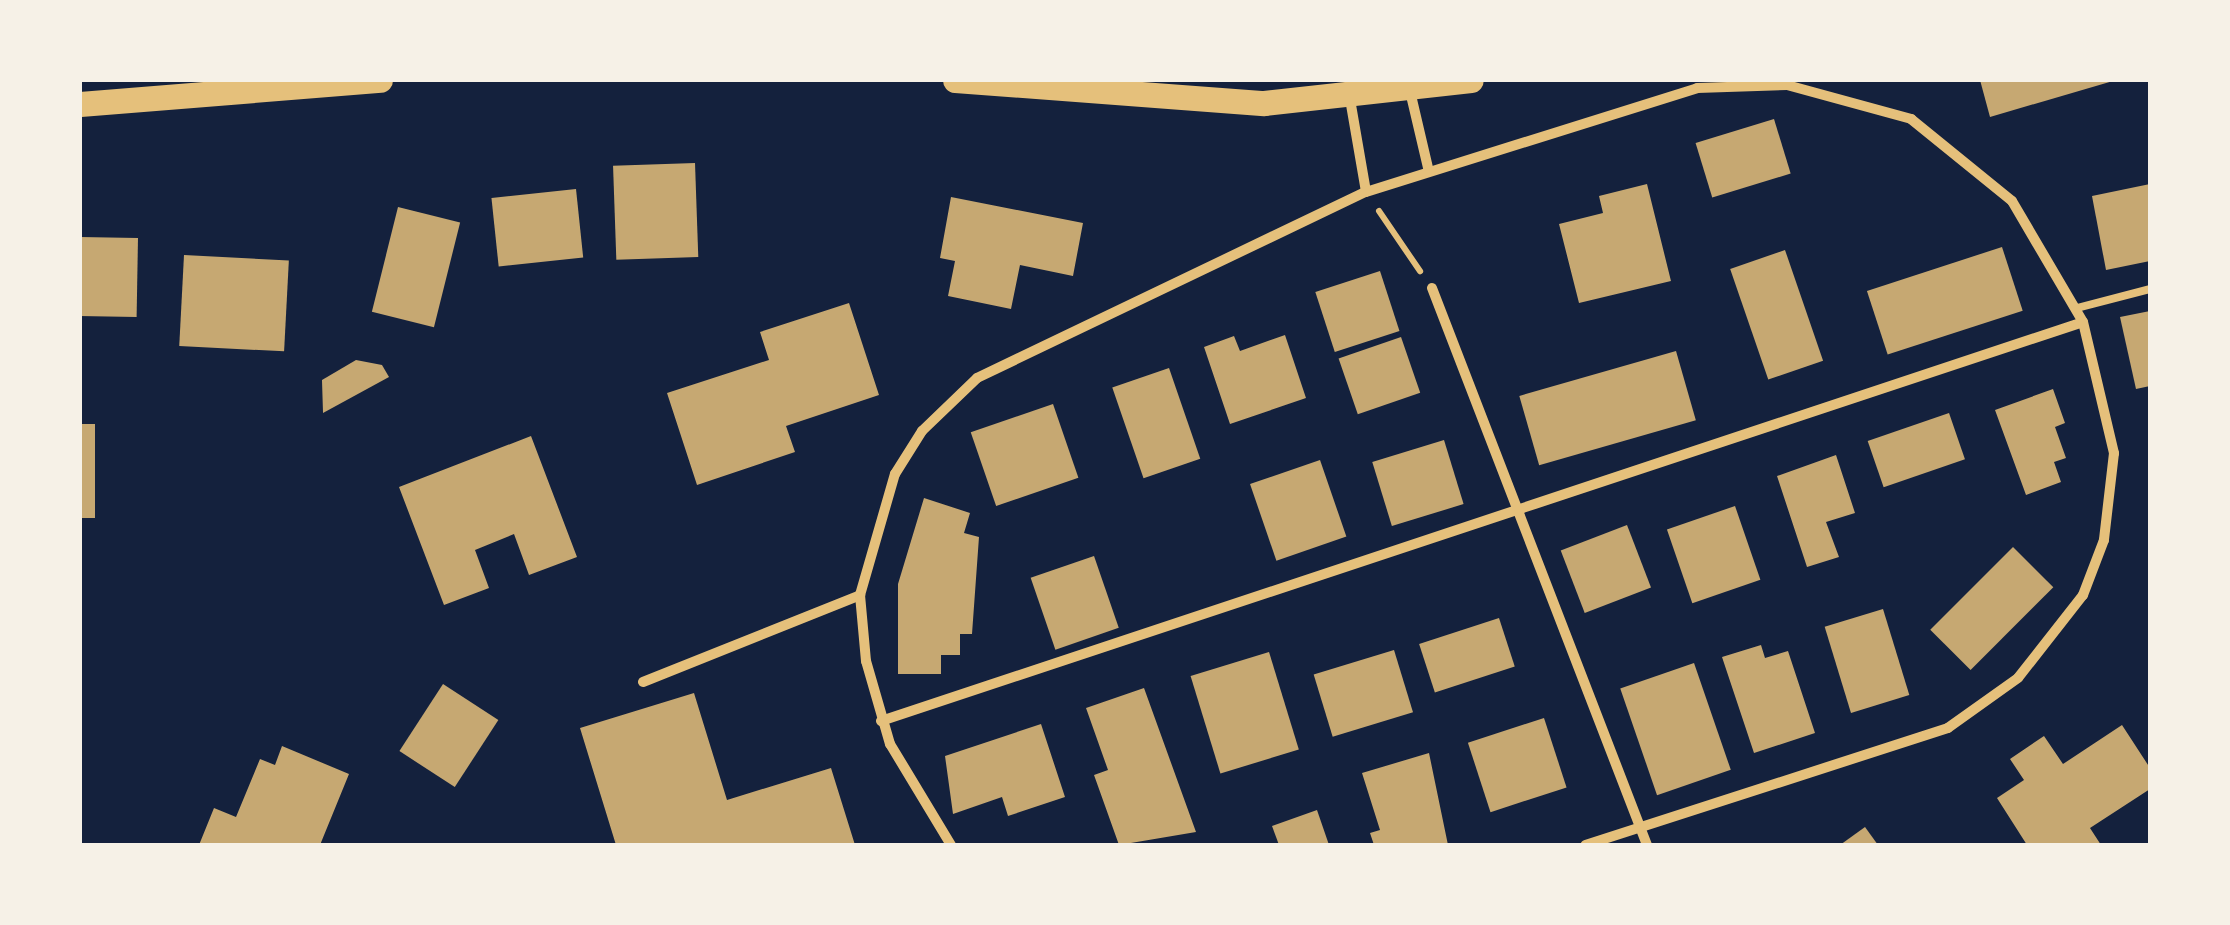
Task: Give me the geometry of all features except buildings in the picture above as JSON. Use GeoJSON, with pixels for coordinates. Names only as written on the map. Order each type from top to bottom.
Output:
{"type":"FeatureCollection","features":[{"type":"Feature","properties":{"kind":"main road"},"geometry":{"type":"LineString","coordinates":[[80,104],[380,80]]}},
{"type":"Feature","properties":{"kind":"main road"},"geometry":{"type":"LineString","coordinates":[[955,80],[1144,100],[1350,99],[1471,80]]}},
{"type":"Feature","properties":{"kind":"street"},"geometry":{"type":"LineString","coordinates":[[951,845],[882,721],[860,594],[895,474],[922,431],[977,378],[1366,192],[1428,168],[1697,88],[1756,82],[1849,96],[1941,136],[1990,178],[2049,250],[2084,322],[2112,430],[2111,506],[2083,595],[2050,642],[1948,728],[1585,845]]}},
{"type":"Feature","properties":{"kind":"street"},"geometry":{"type":"LineString","coordinates":[[1410,91],[1428,168]]}},
{"type":"Feature","properties":{"kind":"street"},"geometry":{"type":"LineString","coordinates":[[1350,99],[1366,192]]}},
{"type":"Feature","properties":{"kind":"street"},"geometry":{"type":"LineString","coordinates":[[1432,288],[1635,828],[1647,845]]}},
{"type":"Feature","properties":{"kind":"street"},"geometry":{"type":"LineString","coordinates":[[882,721],[1514,506],[2084,322]]}},
{"type":"Feature","properties":{"kind":"street"},"geometry":{"type":"LineString","coordinates":[[644,682],[860,594]]}},
{"type":"Feature","properties":{"kind":"lane"},"geometry":{"type":"LineString","coordinates":[[2077,308],[2150,289]]}},
{"type":"Feature","properties":{"kind":"path"},"geometry":{"type":"LineString","coordinates":[[1366,192],[1432,288]]}}]}
